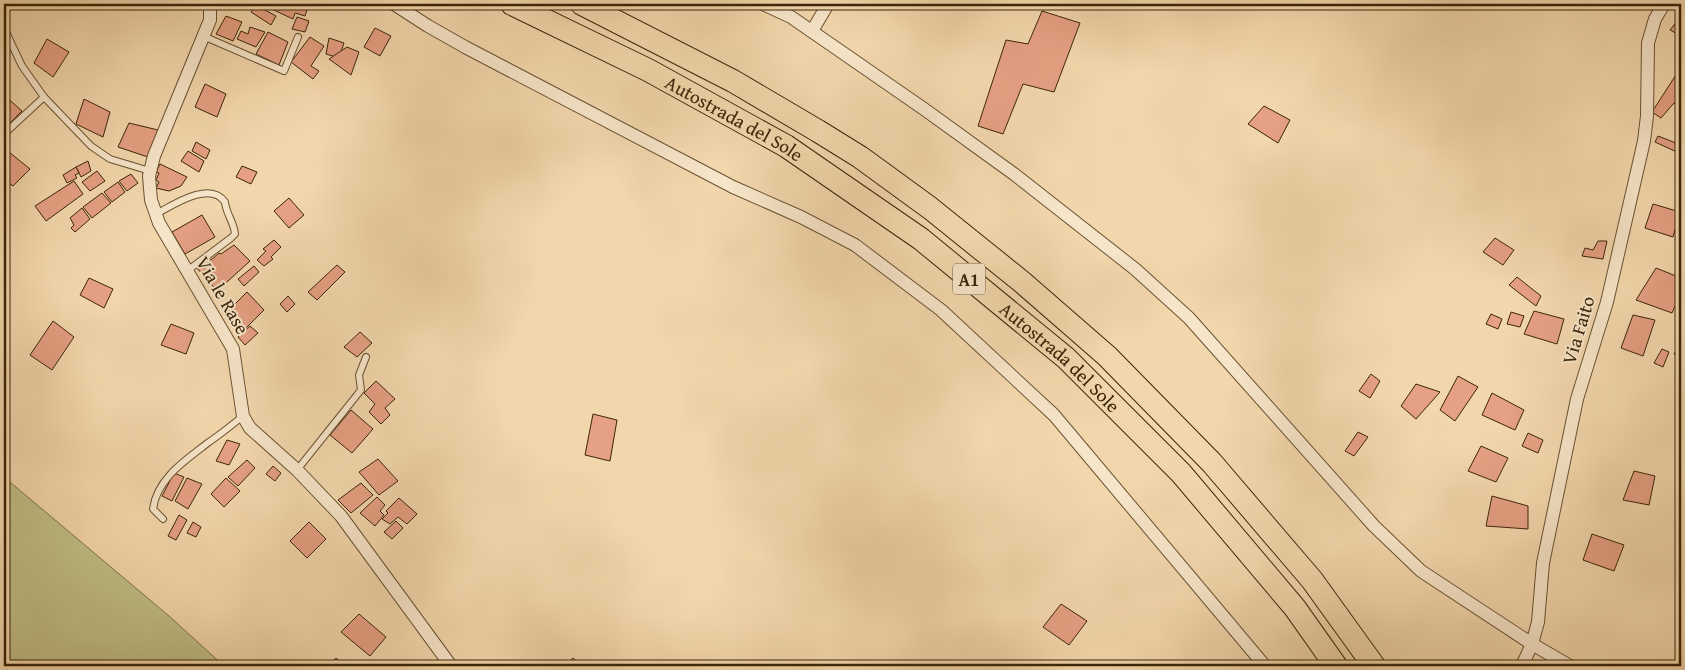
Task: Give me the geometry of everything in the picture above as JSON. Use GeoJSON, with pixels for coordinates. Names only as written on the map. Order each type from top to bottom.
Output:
{"type":"FeatureCollection","features":[{"type":"Feature","properties":{"kind":"highway","name":"Autostrada del Sole"},"geometry":{"type":"LineString","coordinates":[[512,4],[648,70],[786,146],[921,239],[1066,358],[1181,473],[1295,608],[1336,666]]}},
{"type":"Feature","properties":{"kind":"highway","name":"Autostrada del Sole"},"geometry":{"type":"LineString","coordinates":[[582,4],[733,81],[818,130],[930,208],[1022,282],[1106,356],[1212,463],[1312,580],[1374,666]]}},
{"type":"Feature","properties":{"kind":"street","name":"Via le Rase"},"geometry":{"type":"LineString","coordinates":[[210,4],[210,20],[154,156],[148,176],[151,200],[159,223],[233,349],[243,416],[250,428],[297,470],[341,516],[450,666]]}},
{"type":"Feature","properties":{"kind":"street"},"geometry":{"type":"LineString","coordinates":[[394,4],[464,47],[733,187],[801,217],[855,245],[941,310],[1054,415],[1265,666]]}},
{"type":"Feature","properties":{"kind":"street"},"geometry":{"type":"LineString","coordinates":[[764,4],[791,17],[812,31],[1014,174],[1135,269],[1189,318],[1374,526],[1421,571],[1532,644],[1570,666]]}},
{"type":"Feature","properties":{"kind":"street"},"geometry":{"type":"LineString","coordinates":[[812,31],[828,4]]}},
{"type":"Feature","properties":{"kind":"street","name":"Via Faito"},"geometry":{"type":"LineString","coordinates":[[1522,666],[1532,644],[1538,622],[1543,563],[1577,398],[1607,302],[1644,141],[1647,116],[1648,43],[1655,19],[1664,4]]}},
{"type":"Feature","properties":{"kind":"lane"},"geometry":{"type":"LineString","coordinates":[[4,28],[22,66],[44,97],[91,146],[110,159],[150,171]]}},
{"type":"Feature","properties":{"kind":"lane"},"geometry":{"type":"LineString","coordinates":[[203,36],[284,71],[298,37]]}},
{"type":"Feature","properties":{"kind":"lane"},"geometry":{"type":"LineString","coordinates":[[4,134],[44,97]]}},
{"type":"Feature","properties":{"kind":"lane"},"geometry":{"type":"LineString","coordinates":[[156,214],[191,196],[201,194],[223,198],[226,214],[234,228],[234,234],[187,271]]}},
{"type":"Feature","properties":{"kind":"lane"},"geometry":{"type":"LineString","coordinates":[[297,470],[361,390],[359,375],[366,357]]}},
{"type":"Feature","properties":{"kind":"lane"},"geometry":{"type":"LineString","coordinates":[[163,519],[153,508],[155,498],[174,470],[243,416]]}},
{"type":"Feature","properties":{"kind":"shaded area"},"geometry":{"type":"Polygon","coordinates":[[[4,477],[169,616],[224,666],[4,666],[4,477]]]}},
{"type":"Feature","properties":{"kind":"building"},"geometry":{"type":"Polygon","coordinates":[[[235,4],[251,4],[247,10],[235,4]]]}},
{"type":"Feature","properties":{"kind":"building"},"geometry":{"type":"Polygon","coordinates":[[[261,4],[309,4],[305,16],[295,13],[293,19],[261,4]]]}},
{"type":"Feature","properties":{"kind":"building"},"geometry":{"type":"Polygon","coordinates":[[[256,5],[276,16],[271,25],[251,12],[256,5]]]}},
{"type":"Feature","properties":{"kind":"building"},"geometry":{"type":"Polygon","coordinates":[[[1042,11],[1080,23],[1054,92],[1023,84],[1003,134],[978,126],[1006,40],[1028,44],[1042,11]]]}},
{"type":"Feature","properties":{"kind":"building"},"geometry":{"type":"Polygon","coordinates":[[[226,16],[242,22],[233,41],[216,34],[226,16]]]}},
{"type":"Feature","properties":{"kind":"building"},"geometry":{"type":"Polygon","coordinates":[[[1681,16],[1681,36],[1670,30],[1681,16]]]}},
{"type":"Feature","properties":{"kind":"building"},"geometry":{"type":"Polygon","coordinates":[[[297,17],[309,21],[305,32],[292,29],[297,17]]]}},
{"type":"Feature","properties":{"kind":"building"},"geometry":{"type":"Polygon","coordinates":[[[250,27],[265,32],[256,47],[237,39],[241,31],[248,34],[250,27]]]}},
{"type":"Feature","properties":{"kind":"building"},"geometry":{"type":"Polygon","coordinates":[[[375,28],[391,36],[380,56],[364,47],[375,28]]]}},
{"type":"Feature","properties":{"kind":"building"},"geometry":{"type":"Polygon","coordinates":[[[268,32],[288,42],[279,65],[256,54],[268,32]]]}},
{"type":"Feature","properties":{"kind":"building"},"geometry":{"type":"Polygon","coordinates":[[[310,37],[324,46],[311,66],[319,71],[313,79],[291,62],[310,37]]]}},
{"type":"Feature","properties":{"kind":"building"},"geometry":{"type":"Polygon","coordinates":[[[329,38],[344,43],[339,58],[326,54],[329,38]]]}},
{"type":"Feature","properties":{"kind":"building"},"geometry":{"type":"Polygon","coordinates":[[[47,39],[69,52],[53,77],[34,63],[47,39]]]}},
{"type":"Feature","properties":{"kind":"building"},"geometry":{"type":"Polygon","coordinates":[[[347,47],[359,52],[351,75],[329,59],[347,47]]]}},
{"type":"Feature","properties":{"kind":"building"},"geometry":{"type":"Polygon","coordinates":[[[1681,67],[1681,106],[1674,103],[1661,118],[1652,112],[1681,67]]]}},
{"type":"Feature","properties":{"kind":"building"},"geometry":{"type":"Polygon","coordinates":[[[205,84],[226,94],[217,117],[195,107],[205,84]]]}},
{"type":"Feature","properties":{"kind":"building"},"geometry":{"type":"Polygon","coordinates":[[[4,95],[22,111],[4,129],[4,95]]]}},
{"type":"Feature","properties":{"kind":"building"},"geometry":{"type":"Polygon","coordinates":[[[84,99],[110,112],[103,137],[76,124],[84,99]]]}},
{"type":"Feature","properties":{"kind":"building"},"geometry":{"type":"Polygon","coordinates":[[[1264,106],[1290,120],[1278,143],[1248,124],[1264,106]]]}},
{"type":"Feature","properties":{"kind":"building"},"geometry":{"type":"Polygon","coordinates":[[[129,123],[158,130],[148,157],[118,147],[129,123]]]}},
{"type":"Feature","properties":{"kind":"building"},"geometry":{"type":"Polygon","coordinates":[[[1658,136],[1681,145],[1681,154],[1655,142],[1658,136]]]}},
{"type":"Feature","properties":{"kind":"building"},"geometry":{"type":"Polygon","coordinates":[[[196,142],[210,150],[206,159],[192,151],[196,142]]]}},
{"type":"Feature","properties":{"kind":"building"},"geometry":{"type":"Polygon","coordinates":[[[4,148],[30,169],[13,186],[4,180],[4,148]]]}},
{"type":"Feature","properties":{"kind":"building"},"geometry":{"type":"Polygon","coordinates":[[[188,151],[204,161],[199,172],[181,161],[188,151]]]}},
{"type":"Feature","properties":{"kind":"building"},"geometry":{"type":"Polygon","coordinates":[[[88,161],[91,171],[81,177],[76,167],[88,161]]]}},
{"type":"Feature","properties":{"kind":"building"},"geometry":{"type":"Polygon","coordinates":[[[160,164],[187,177],[181,186],[169,191],[156,188],[159,182],[156,180],[159,173],[156,172],[160,164]]]}},
{"type":"Feature","properties":{"kind":"building"},"geometry":{"type":"Polygon","coordinates":[[[242,166],[257,172],[251,184],[236,177],[242,166]]]}},
{"type":"Feature","properties":{"kind":"building"},"geometry":{"type":"Polygon","coordinates":[[[76,167],[79,173],[75,175],[77,178],[67,183],[63,175],[76,167]]]}},
{"type":"Feature","properties":{"kind":"building"},"geometry":{"type":"Polygon","coordinates":[[[97,171],[105,181],[90,191],[82,182],[97,171]]]}},
{"type":"Feature","properties":{"kind":"building"},"geometry":{"type":"Polygon","coordinates":[[[131,174],[138,183],[127,191],[119,181],[131,174]]]}},
{"type":"Feature","properties":{"kind":"building"},"geometry":{"type":"Polygon","coordinates":[[[74,181],[83,194],[46,221],[35,206],[74,181]]]}},
{"type":"Feature","properties":{"kind":"building"},"geometry":{"type":"Polygon","coordinates":[[[118,182],[125,192],[112,202],[104,192],[118,182]]]}},
{"type":"Feature","properties":{"kind":"building"},"geometry":{"type":"Polygon","coordinates":[[[102,193],[111,203],[92,218],[83,207],[102,193]]]}},
{"type":"Feature","properties":{"kind":"building"},"geometry":{"type":"Polygon","coordinates":[[[289,198],[304,215],[289,228],[274,211],[289,198]]]}},
{"type":"Feature","properties":{"kind":"building"},"geometry":{"type":"Polygon","coordinates":[[[1653,204],[1680,212],[1673,237],[1645,228],[1653,204]]]}},
{"type":"Feature","properties":{"kind":"building"},"geometry":{"type":"Polygon","coordinates":[[[82,208],[90,219],[75,232],[71,228],[74,225],[70,218],[82,208]]]}},
{"type":"Feature","properties":{"kind":"building"},"geometry":{"type":"Polygon","coordinates":[[[202,215],[215,237],[185,254],[172,232],[202,215]]]}},
{"type":"Feature","properties":{"kind":"building"},"geometry":{"type":"Polygon","coordinates":[[[1495,238],[1514,250],[1503,265],[1483,252],[1495,238]]]}},
{"type":"Feature","properties":{"kind":"building"},"geometry":{"type":"Polygon","coordinates":[[[274,240],[281,247],[271,257],[273,259],[264,266],[257,260],[266,251],[263,249],[274,240]]]}},
{"type":"Feature","properties":{"kind":"building"},"geometry":{"type":"Polygon","coordinates":[[[1598,241],[1607,241],[1603,259],[1582,256],[1585,248],[1593,250],[1598,241]]]}},
{"type":"Feature","properties":{"kind":"building"},"geometry":{"type":"Polygon","coordinates":[[[234,245],[250,261],[217,291],[197,268],[208,258],[211,260],[234,245]]]}},
{"type":"Feature","properties":{"kind":"building"},"geometry":{"type":"Polygon","coordinates":[[[337,265],[345,272],[317,300],[308,292],[337,265]]]}},
{"type":"Feature","properties":{"kind":"building"},"geometry":{"type":"Polygon","coordinates":[[[254,266],[259,272],[244,286],[238,279],[254,266]]]}},
{"type":"Feature","properties":{"kind":"building"},"geometry":{"type":"Polygon","coordinates":[[[1656,268],[1681,278],[1681,293],[1672,313],[1636,300],[1656,268]]]}},
{"type":"Feature","properties":{"kind":"building"},"geometry":{"type":"Polygon","coordinates":[[[1517,277],[1541,296],[1536,306],[1509,285],[1517,277]]]}},
{"type":"Feature","properties":{"kind":"building"},"geometry":{"type":"Polygon","coordinates":[[[89,278],[113,289],[104,308],[80,295],[89,278]]]}},
{"type":"Feature","properties":{"kind":"building"},"geometry":{"type":"Polygon","coordinates":[[[247,292],[264,310],[243,331],[226,313],[247,292]]]}},
{"type":"Feature","properties":{"kind":"building"},"geometry":{"type":"Polygon","coordinates":[[[288,296],[295,304],[287,312],[280,304],[288,296]]]}},
{"type":"Feature","properties":{"kind":"building"},"geometry":{"type":"Polygon","coordinates":[[[1534,311],[1564,319],[1557,344],[1524,334],[1534,311]]]}},
{"type":"Feature","properties":{"kind":"building"},"geometry":{"type":"Polygon","coordinates":[[[1511,312],[1524,316],[1520,327],[1507,324],[1511,312]]]}},
{"type":"Feature","properties":{"kind":"building"},"geometry":{"type":"Polygon","coordinates":[[[1491,314],[1502,319],[1498,329],[1486,324],[1491,314]]]}},
{"type":"Feature","properties":{"kind":"building"},"geometry":{"type":"Polygon","coordinates":[[[1633,315],[1655,320],[1643,356],[1621,348],[1633,315]]]}},
{"type":"Feature","properties":{"kind":"building"},"geometry":{"type":"Polygon","coordinates":[[[53,321],[74,337],[52,370],[30,355],[53,321]]]}},
{"type":"Feature","properties":{"kind":"building"},"geometry":{"type":"Polygon","coordinates":[[[171,324],[194,333],[186,354],[161,345],[171,324]]]}},
{"type":"Feature","properties":{"kind":"building"},"geometry":{"type":"Polygon","coordinates":[[[250,326],[258,333],[245,345],[238,337],[250,326]]]}},
{"type":"Feature","properties":{"kind":"building"},"geometry":{"type":"Polygon","coordinates":[[[360,332],[372,343],[357,357],[344,347],[360,332]]]}},
{"type":"Feature","properties":{"kind":"building"},"geometry":{"type":"Polygon","coordinates":[[[1681,344],[1681,358],[1674,354],[1681,344]]]}},
{"type":"Feature","properties":{"kind":"building"},"geometry":{"type":"Polygon","coordinates":[[[1662,349],[1669,352],[1663,367],[1654,363],[1662,349]]]}},
{"type":"Feature","properties":{"kind":"building"},"geometry":{"type":"Polygon","coordinates":[[[1371,374],[1380,381],[1370,398],[1359,391],[1371,374]]]}},
{"type":"Feature","properties":{"kind":"building"},"geometry":{"type":"Polygon","coordinates":[[[1458,376],[1478,387],[1455,421],[1440,410],[1458,376]]]}},
{"type":"Feature","properties":{"kind":"building"},"geometry":{"type":"Polygon","coordinates":[[[376,381],[395,399],[385,408],[390,415],[381,424],[369,412],[375,404],[364,393],[376,381]]]}},
{"type":"Feature","properties":{"kind":"building"},"geometry":{"type":"Polygon","coordinates":[[[1416,384],[1440,392],[1416,419],[1401,406],[1416,384]]]}},
{"type":"Feature","properties":{"kind":"building"},"geometry":{"type":"Polygon","coordinates":[[[1492,393],[1524,410],[1515,430],[1482,415],[1492,393]]]}},
{"type":"Feature","properties":{"kind":"building"},"geometry":{"type":"Polygon","coordinates":[[[351,410],[373,429],[352,453],[330,435],[351,410]]]}},
{"type":"Feature","properties":{"kind":"building"},"geometry":{"type":"Polygon","coordinates":[[[593,414],[617,420],[610,461],[585,455],[593,414]]]}},
{"type":"Feature","properties":{"kind":"building"},"geometry":{"type":"Polygon","coordinates":[[[1358,432],[1368,437],[1354,456],[1345,451],[1358,432]]]}},
{"type":"Feature","properties":{"kind":"building"},"geometry":{"type":"Polygon","coordinates":[[[1528,433],[1543,440],[1538,453],[1522,446],[1528,433]]]}},
{"type":"Feature","properties":{"kind":"building"},"geometry":{"type":"Polygon","coordinates":[[[227,440],[240,444],[229,465],[216,461],[227,440]]]}},
{"type":"Feature","properties":{"kind":"building"},"geometry":{"type":"Polygon","coordinates":[[[1481,446],[1508,458],[1496,482],[1468,471],[1481,446]]]}},
{"type":"Feature","properties":{"kind":"building"},"geometry":{"type":"Polygon","coordinates":[[[378,459],[398,481],[379,495],[359,472],[378,459]]]}},
{"type":"Feature","properties":{"kind":"building"},"geometry":{"type":"Polygon","coordinates":[[[247,460],[255,468],[238,486],[228,477],[247,460]]]}},
{"type":"Feature","properties":{"kind":"building"},"geometry":{"type":"Polygon","coordinates":[[[273,466],[281,473],[275,481],[266,474],[273,466]]]}},
{"type":"Feature","properties":{"kind":"building"},"geometry":{"type":"Polygon","coordinates":[[[1634,471],[1655,476],[1649,505],[1623,500],[1634,471]]]}},
{"type":"Feature","properties":{"kind":"building"},"geometry":{"type":"Polygon","coordinates":[[[174,473],[184,477],[172,501],[162,496],[174,473]]]}},
{"type":"Feature","properties":{"kind":"building"},"geometry":{"type":"Polygon","coordinates":[[[187,478],[202,484],[188,509],[175,501],[187,478]]]}},
{"type":"Feature","properties":{"kind":"building"},"geometry":{"type":"Polygon","coordinates":[[[226,478],[240,491],[224,507],[211,494],[226,478]]]}},
{"type":"Feature","properties":{"kind":"building"},"geometry":{"type":"Polygon","coordinates":[[[361,483],[373,495],[351,513],[338,500],[361,483]]]}},
{"type":"Feature","properties":{"kind":"building"},"geometry":{"type":"Polygon","coordinates":[[[1492,496],[1528,506],[1528,529],[1486,526],[1492,496]]]}},
{"type":"Feature","properties":{"kind":"building"},"geometry":{"type":"Polygon","coordinates":[[[377,497],[385,505],[380,511],[384,515],[375,526],[360,513],[377,497]]]}},
{"type":"Feature","properties":{"kind":"building"},"geometry":{"type":"Polygon","coordinates":[[[399,498],[417,514],[407,524],[398,517],[390,524],[382,519],[388,513],[386,511],[399,498]]]}},
{"type":"Feature","properties":{"kind":"building"},"geometry":{"type":"Polygon","coordinates":[[[179,515],[187,520],[176,540],[168,536],[179,515]]]}},
{"type":"Feature","properties":{"kind":"building"},"geometry":{"type":"Polygon","coordinates":[[[396,521],[403,528],[392,539],[384,532],[396,521]]]}},
{"type":"Feature","properties":{"kind":"building"},"geometry":{"type":"Polygon","coordinates":[[[193,522],[201,527],[196,537],[187,533],[193,522]]]}},
{"type":"Feature","properties":{"kind":"building"},"geometry":{"type":"Polygon","coordinates":[[[309,522],[326,539],[307,558],[290,541],[309,522]]]}},
{"type":"Feature","properties":{"kind":"building"},"geometry":{"type":"Polygon","coordinates":[[[1592,534],[1624,545],[1614,571],[1583,560],[1592,534]]]}},
{"type":"Feature","properties":{"kind":"building"},"geometry":{"type":"Polygon","coordinates":[[[1061,604],[1087,621],[1069,645],[1043,627],[1061,604]]]}},
{"type":"Feature","properties":{"kind":"building"},"geometry":{"type":"Polygon","coordinates":[[[359,614],[386,637],[370,656],[341,632],[359,614]]]}},
{"type":"Feature","properties":{"kind":"building"},"geometry":{"type":"Polygon","coordinates":[[[336,658],[345,666],[328,666],[336,658]]]}},
{"type":"Feature","properties":{"kind":"building"},"geometry":{"type":"Polygon","coordinates":[[[573,658],[582,666],[564,666],[573,658]]]}}]}
